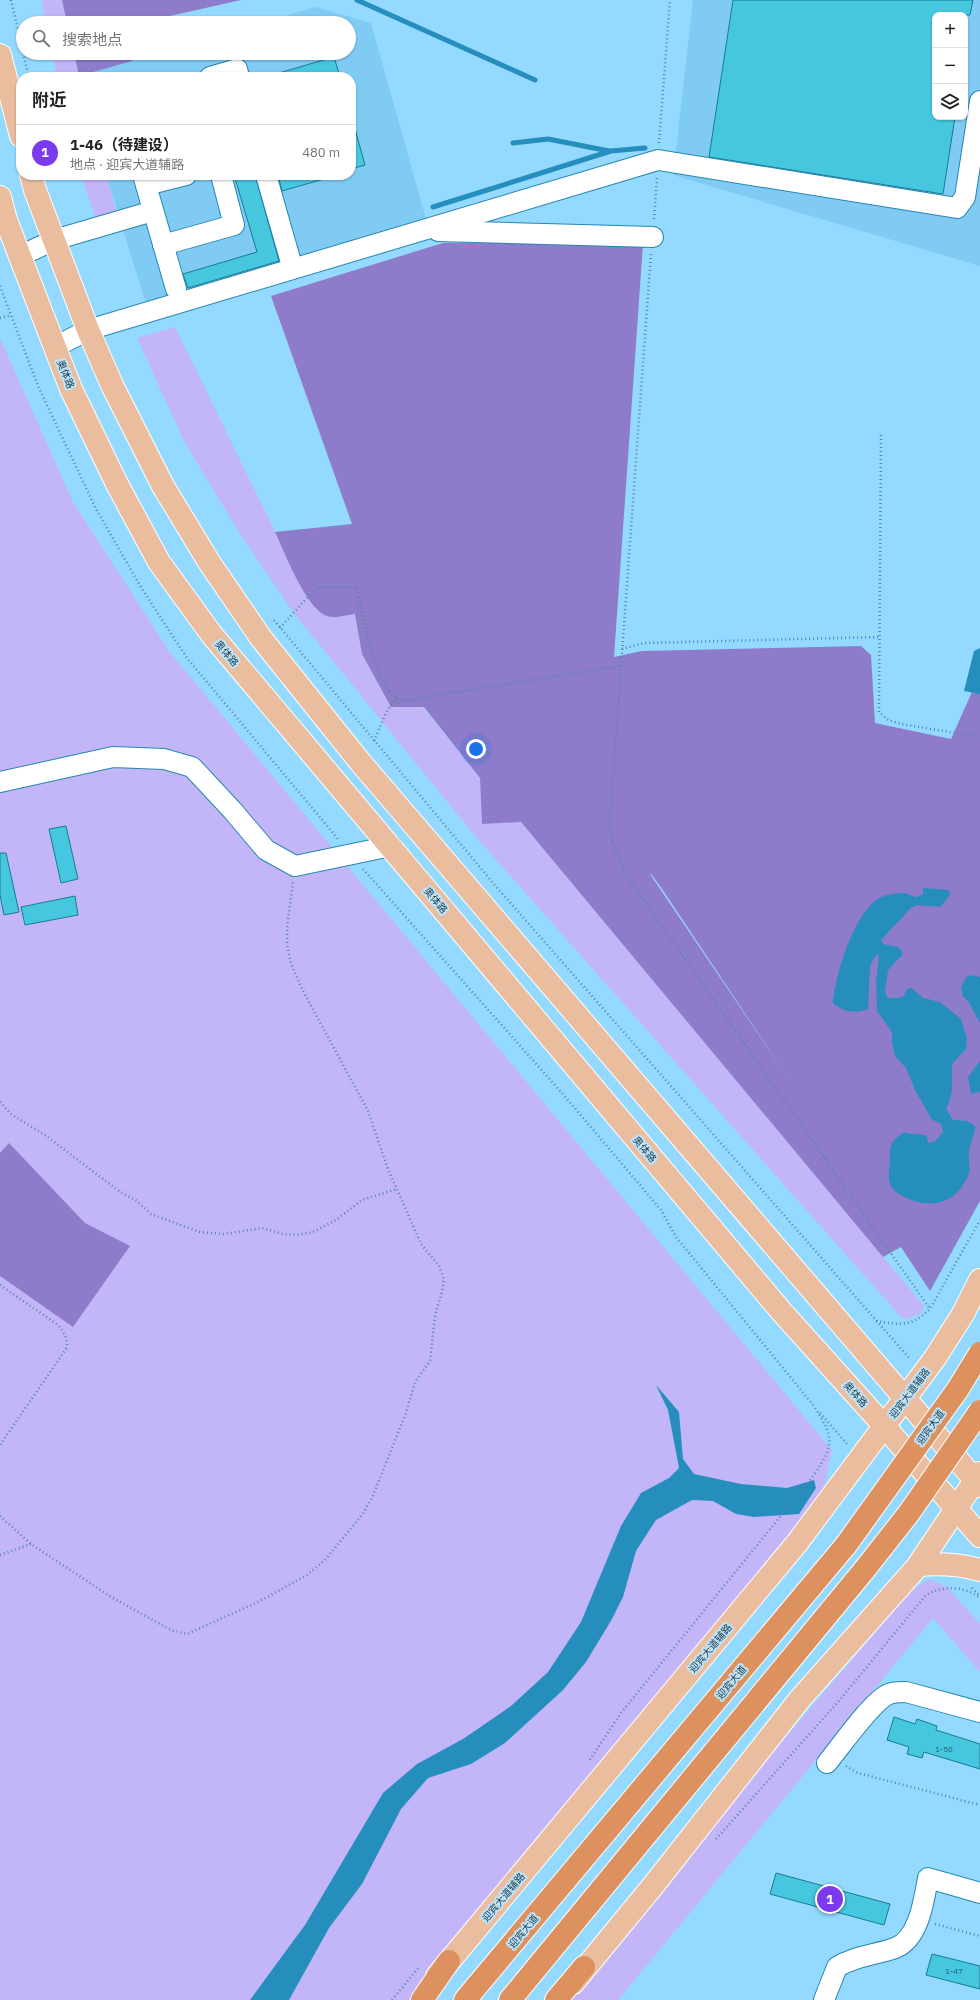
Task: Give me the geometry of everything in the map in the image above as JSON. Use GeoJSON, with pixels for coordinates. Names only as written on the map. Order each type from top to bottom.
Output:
{"type":"FeatureCollection","features":[{"type":"Feature","properties":{"kind":"highway","name":"迎宾大道"},"geometry":{"type":"LineString","coordinates":[[465,2000],[846,1544],[958,1389],[980,1353]]}},
{"type":"Feature","properties":{"kind":"highway"},"geometry":{"type":"LineString","coordinates":[[510,2000],[865,1570],[913,1507],[980,1411]]}},
{"type":"Feature","properties":{"kind":"highway"},"geometry":{"type":"LineString","coordinates":[[422,2000],[449,1961]]}},
{"type":"Feature","properties":{"kind":"highway"},"geometry":{"type":"LineString","coordinates":[[556,2000],[584,1967]]}},
{"type":"Feature","properties":{"kind":"main road"},"geometry":{"type":"LineString","coordinates":[[0,55],[16,117]]}},
{"type":"Feature","properties":{"kind":"main road"},"geometry":{"type":"LineString","coordinates":[[33,180],[88,330],[112,385],[163,486],[209,562],[261,638],[361,763],[905,1398],[978,1480],[956,1509],[919,1565],[800,1699],[652,1887],[584,1967],[560,2000]]}},
{"type":"Feature","properties":{"kind":"main road","name":"奥体路"},"geometry":{"type":"LineString","coordinates":[[0,197],[6,220],[71,388],[117,484],[159,562],[212,635],[774,1302],[980,1536]]}},
{"type":"Feature","properties":{"kind":"main road","name":"迎宾大道辅路"},"geometry":{"type":"LineString","coordinates":[[417,2000],[797,1543],[923,1374],[963,1314],[980,1280]]}},
{"type":"Feature","properties":{"kind":"main road"},"geometry":{"type":"LineString","coordinates":[[919,1565],[943,1563],[960,1564],[980,1570]]}},
{"type":"Feature","properties":{"kind":"lane"},"geometry":{"type":"LineString","coordinates":[[229,72],[237,70],[238,72]]}},
{"type":"Feature","properties":{"kind":"lane"},"geometry":{"type":"LineString","coordinates":[[55,347],[88,330],[658,160],[956,208],[965,197],[980,101]]}},
{"type":"Feature","properties":{"kind":"lane"},"geometry":{"type":"LineString","coordinates":[[144,180],[176,289]]}},
{"type":"Feature","properties":{"kind":"lane"},"geometry":{"type":"LineString","coordinates":[[163,245],[234,225],[222,180]]}},
{"type":"Feature","properties":{"kind":"lane"},"geometry":{"type":"LineString","coordinates":[[267,180],[290,259]]}},
{"type":"Feature","properties":{"kind":"lane"},"geometry":{"type":"LineString","coordinates":[[20,256],[54,240],[153,211]]}},
{"type":"Feature","properties":{"kind":"lane"},"geometry":{"type":"LineString","coordinates":[[420,231],[653,238]]}},
{"type":"Feature","properties":{"kind":"lane"},"geometry":{"type":"LineString","coordinates":[[0,782],[113,757],[164,759],[192,767],[233,811],[266,850],[295,866],[391,846]]}},
{"type":"Feature","properties":{"kind":"lane"},"geometry":{"type":"LineString","coordinates":[[830,1760],[875,1704],[886,1695],[896,1692],[915,1694],[980,1712]]}},
{"type":"Feature","properties":{"kind":"lane"},"geometry":{"type":"LineString","coordinates":[[824,2000],[837,1967],[856,1958],[896,1947],[910,1934],[918,1919],[928,1878],[980,1893]]}},
{"type":"Feature","properties":{"kind":"path"},"geometry":{"type":"LineString","coordinates":[[11,0],[16,22]]}},
{"type":"Feature","properties":{"kind":"path"},"geometry":{"type":"LineString","coordinates":[[670,0],[610,818],[611,838],[625,873],[930,1309]]}},
{"type":"Feature","properties":{"kind":"path"},"geometry":{"type":"LineString","coordinates":[[25,60],[28,72]]}},
{"type":"Feature","properties":{"kind":"path"},"geometry":{"type":"LineString","coordinates":[[0,318],[11,315]]}},
{"type":"Feature","properties":{"kind":"path"},"geometry":{"type":"LineString","coordinates":[[881,435],[879,712],[888,720],[901,724],[980,737]]}},
{"type":"Feature","properties":{"kind":"path"},"geometry":{"type":"LineString","coordinates":[[280,628],[313,591],[320,587],[357,587],[372,655],[392,695],[400,701],[621,666]]}},
{"type":"Feature","properties":{"kind":"path"},"geometry":{"type":"LineString","coordinates":[[271,617],[493,882],[923,1374]]}},
{"type":"Feature","properties":{"kind":"path"},"geometry":{"type":"LineString","coordinates":[[622,649],[644,643],[879,637]]}},
{"type":"Feature","properties":{"kind":"path"},"geometry":{"type":"LineString","coordinates":[[374,741],[386,713],[396,698]]}},
{"type":"Feature","properties":{"kind":"path"},"geometry":{"type":"LineString","coordinates":[[0,1516],[31,1544],[111,1597],[171,1630],[187,1634],[260,1601],[307,1575],[324,1560],[362,1515],[372,1498],[406,1413],[415,1382],[430,1361],[435,1315],[442,1292],[444,1279],[438,1266],[421,1244],[397,1189],[368,1111],[303,991],[291,964],[287,944],[287,928],[291,911],[295,866]]}},
{"type":"Feature","properties":{"kind":"path"},"geometry":{"type":"LineString","coordinates":[[562,1093],[660,1210],[676,1237],[814,1406],[828,1428],[830,1441],[826,1456],[814,1474],[621,1713],[588,1762]]}},
{"type":"Feature","properties":{"kind":"path"},"geometry":{"type":"LineString","coordinates":[[0,1102],[12,1115],[45,1135],[119,1191],[137,1201],[151,1214],[200,1232],[224,1234],[262,1228],[283,1234],[296,1235],[313,1232],[336,1220],[362,1200],[397,1189]]}},
{"type":"Feature","properties":{"kind":"path"},"geometry":{"type":"LineString","coordinates":[[876,1321],[908,1324],[920,1320],[930,1309],[980,1220]]}},
{"type":"Feature","properties":{"kind":"path"},"geometry":{"type":"LineString","coordinates":[[0,1285],[58,1325],[65,1334],[68,1343],[66,1349],[0,1444]]}},
{"type":"Feature","properties":{"kind":"path"},"geometry":{"type":"LineString","coordinates":[[0,1555],[31,1544]]}},
{"type":"Feature","properties":{"kind":"path"},"geometry":{"type":"LineString","coordinates":[[713,1842],[838,1702],[926,1595],[935,1590],[962,1588],[980,1598]]}},
{"type":"Feature","properties":{"kind":"path"},"geometry":{"type":"LineString","coordinates":[[830,1760],[858,1773],[980,1805]]}},
{"type":"Feature","properties":{"kind":"path"},"geometry":{"type":"LineString","coordinates":[[918,1919],[980,1936]]}},
{"type":"Feature","properties":{"kind":"path"},"geometry":{"type":"LineString","coordinates":[[392,2000],[421,1965]]}},
{"type":"Feature","properties":{"kind":"shaded area"},"geometry":{"type":"Polygon","coordinates":[[[41,0],[62,0],[65,16],[44,16],[41,0]]]}},
{"type":"Feature","properties":{"kind":"shaded area"},"geometry":{"type":"Polygon","coordinates":[[[62,0],[241,0],[170,16],[65,16],[62,0]]]}},
{"type":"Feature","properties":{"kind":"shaded area"},"geometry":{"type":"Polygon","coordinates":[[[693,0],[980,0],[980,266],[673,175],[693,0]]]}},
{"type":"Feature","properties":{"kind":"shaded area"},"geometry":{"type":"Polygon","coordinates":[[[315,7],[346,16],[285,16],[315,7]]]}},
{"type":"Feature","properties":{"kind":"shaded area"},"geometry":{"type":"Polygon","coordinates":[[[356,19],[371,23],[426,219],[147,307],[108,180],[356,180],[356,72],[93,72],[134,60],[356,60],[356,19]]]}},
{"type":"Feature","properties":{"kind":"shaded area"},"geometry":{"type":"Polygon","coordinates":[[[53,60],[75,60],[78,72],[56,72],[53,60]]]}},
{"type":"Feature","properties":{"kind":"shaded area"},"geometry":{"type":"Polygon","coordinates":[[[76,60],[132,61],[93,72],[78,72],[76,60]]]}},
{"type":"Feature","properties":{"kind":"shaded area"},"geometry":{"type":"Polygon","coordinates":[[[83,180],[107,180],[116,211],[96,218],[83,180]]]}},
{"type":"Feature","properties":{"kind":"shaded area"},"geometry":{"type":"Polygon","coordinates":[[[443,243],[643,244],[614,657],[642,651],[861,646],[871,655],[875,723],[951,739],[980,674],[980,1201],[930,1291],[901,1247],[883,1257],[521,822],[482,824],[480,778],[424,707],[391,707],[362,654],[355,614],[330,617],[319,611],[311,603],[290,566],[275,532],[352,524],[271,296],[443,243]],[[650,874],[790,1081],[660,886],[650,874]]]}},
{"type":"Feature","properties":{"kind":"shaded area"},"geometry":{"type":"Polygon","coordinates":[[[175,327],[307,597],[329,617],[355,613],[362,654],[423,707],[480,778],[482,824],[521,822],[924,1306],[921,1313],[907,1319],[901,1317],[475,836],[293,612],[237,529],[184,441],[137,338],[175,327]]]}},
{"type":"Feature","properties":{"kind":"shaded area"},"geometry":{"type":"Polygon","coordinates":[[[0,338],[73,502],[169,651],[832,1450],[815,1534],[425,2000],[0,2000],[0,338]]]}},
{"type":"Feature","properties":{"kind":"shaded area"},"geometry":{"type":"Polygon","coordinates":[[[980,648],[980,694],[964,691],[974,651],[980,648]]]}},
{"type":"Feature","properties":{"kind":"shaded area"},"geometry":{"type":"Polygon","coordinates":[[[923,888],[949,890],[950,895],[940,907],[917,905],[911,908],[881,940],[883,944],[899,947],[903,954],[888,970],[885,992],[888,998],[899,998],[904,996],[907,989],[912,988],[923,998],[940,1002],[961,1019],[967,1039],[966,1049],[952,1064],[951,1093],[946,1109],[953,1120],[967,1121],[975,1126],[975,1132],[970,1144],[969,1152],[970,1169],[967,1178],[956,1193],[942,1202],[935,1203],[918,1202],[904,1197],[891,1187],[889,1181],[890,1150],[892,1143],[897,1138],[904,1132],[927,1136],[928,1143],[935,1141],[943,1132],[940,1123],[932,1120],[915,1090],[906,1068],[895,1056],[892,1042],[892,1032],[877,1011],[876,981],[879,955],[876,955],[870,966],[868,1009],[854,1012],[845,1010],[833,1003],[842,960],[848,943],[864,913],[874,902],[884,896],[905,893],[916,897],[923,894],[923,888]]]}},
{"type":"Feature","properties":{"kind":"shaded area"},"geometry":{"type":"Polygon","coordinates":[[[973,975],[980,977],[980,1023],[968,1001],[963,997],[961,987],[966,977],[973,975]]]}},
{"type":"Feature","properties":{"kind":"shaded area"},"geometry":{"type":"Polygon","coordinates":[[[980,1061],[980,1092],[971,1094],[968,1077],[980,1061]]]}},
{"type":"Feature","properties":{"kind":"shaded area"},"geometry":{"type":"Polygon","coordinates":[[[9,1143],[85,1223],[130,1246],[73,1327],[0,1276],[0,1153],[9,1143]]]}},
{"type":"Feature","properties":{"kind":"shaded area"},"geometry":{"type":"Polygon","coordinates":[[[656,1385],[679,1412],[683,1459],[694,1474],[741,1484],[787,1488],[814,1480],[816,1488],[799,1514],[754,1517],[736,1514],[713,1501],[692,1500],[656,1520],[636,1551],[623,1597],[612,1619],[586,1662],[563,1690],[505,1743],[471,1764],[428,1778],[401,1809],[362,1884],[329,1928],[289,2000],[250,2000],[305,1925],[383,1793],[417,1764],[463,1739],[511,1706],[548,1672],[581,1622],[621,1526],[641,1493],[669,1478],[679,1468],[668,1410],[656,1385]]]}},
{"type":"Feature","properties":{"kind":"shaded area"},"geometry":{"type":"Polygon","coordinates":[[[929,1579],[947,1587],[980,1624],[980,1672],[933,1618],[618,2000],[560,2000],[911,1591],[929,1579]]]}},
{"type":"Feature","properties":{"kind":"building"},"geometry":{"type":"Polygon","coordinates":[[[733,0],[973,0],[970,15],[968,15],[968,12],[932,12],[932,120],[955,120],[943,194],[709,157],[733,0]]]}},
{"type":"Feature","properties":{"kind":"building"},"geometry":{"type":"Polygon","coordinates":[[[324,60],[335,60],[338,72],[282,72],[324,60]]]}},
{"type":"Feature","properties":{"kind":"building"},"geometry":{"type":"Polygon","coordinates":[[[356,133],[365,165],[356,168],[356,133]]]}},
{"type":"Feature","properties":{"kind":"building"},"geometry":{"type":"Polygon","coordinates":[[[235,180],[256,180],[279,261],[188,288],[183,274],[257,252],[235,180]]]}},
{"type":"Feature","properties":{"kind":"building"},"geometry":{"type":"Polygon","coordinates":[[[279,180],[320,180],[282,191],[279,180]]]}},
{"type":"Feature","properties":{"kind":"building"},"geometry":{"type":"Polygon","coordinates":[[[66,826],[78,879],[61,883],[49,829],[66,826]]]}},
{"type":"Feature","properties":{"kind":"building"},"geometry":{"type":"Polygon","coordinates":[[[0,853],[6,853],[19,912],[4,915],[0,895],[0,853]]]}},
{"type":"Feature","properties":{"kind":"building"},"geometry":{"type":"Polygon","coordinates":[[[75,896],[78,915],[25,925],[21,907],[75,896]]]}},
{"type":"Feature","properties":{"kind":"building"},"geometry":{"type":"Polygon","coordinates":[[[894,1717],[915,1724],[917,1719],[937,1726],[936,1730],[980,1744],[980,1769],[924,1752],[922,1758],[907,1754],[909,1747],[887,1740],[894,1717]]]}},
{"type":"Feature","properties":{"kind":"building"},"geometry":{"type":"Polygon","coordinates":[[[776,1873],[890,1904],[884,1925],[770,1894],[776,1873]]]}},
{"type":"Feature","properties":{"kind":"building"},"geometry":{"type":"Polygon","coordinates":[[[932,1954],[980,1966],[980,1989],[926,1975],[932,1954]]]}},
{"type":"Feature","properties":{"kind":"waterway"},"geometry":{"type":"LineString","coordinates":[[357,0],[535,80]]}},
{"type":"Feature","properties":{"kind":"waterway"},"geometry":{"type":"LineString","coordinates":[[513,143],[548,139],[609,151]]}},
{"type":"Feature","properties":{"kind":"waterway"},"geometry":{"type":"LineString","coordinates":[[433,207],[611,151],[645,148]]}},
{"type":"Feature","properties":{"kind":"place","name":"1-46（待建设）"},"geometry":{"type":"Point","coordinates":[830,1899]}}]}
